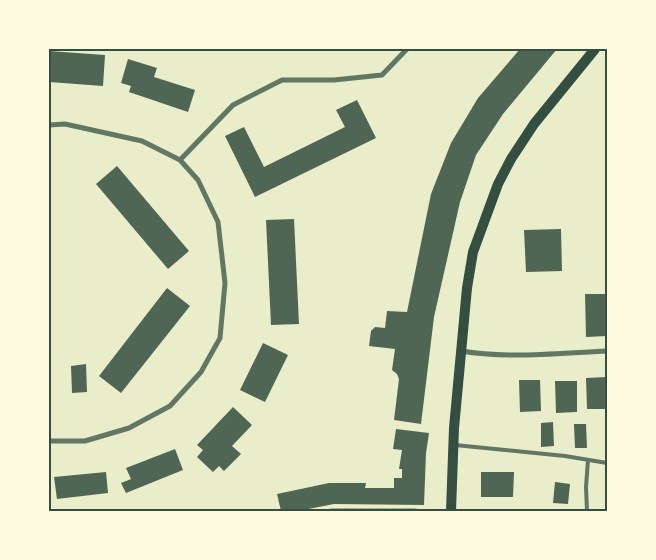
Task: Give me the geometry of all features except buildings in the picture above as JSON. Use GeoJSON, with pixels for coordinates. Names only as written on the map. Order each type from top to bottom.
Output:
{"type":"FeatureCollection","features":[{"type":"Feature","properties":{"kind":"main road"},"geometry":{"type":"LineString","coordinates":[[451,511],[453,445],[460,351],[467,288],[474,252],[498,184],[510,158],[534,124],[595,49]]}},
{"type":"Feature","properties":{"kind":"street"},"geometry":{"type":"LineString","coordinates":[[180,160],[232,105],[282,80],[334,80],[382,75],[407,49]]}},
{"type":"Feature","properties":{"kind":"street"},"geometry":{"type":"LineString","coordinates":[[49,125],[65,124],[142,141],[180,160],[198,180],[218,222],[225,283],[220,338],[201,372],[170,406],[129,428],[85,440],[49,441]]}},
{"type":"Feature","properties":{"kind":"street"},"geometry":{"type":"LineString","coordinates":[[460,351],[526,355],[607,351]]}},
{"type":"Feature","properties":{"kind":"street"},"geometry":{"type":"LineString","coordinates":[[331,511],[416,511]]}},
{"type":"Feature","properties":{"kind":"lane"},"geometry":{"type":"LineString","coordinates":[[453,445],[565,456],[607,463]]}},
{"type":"Feature","properties":{"kind":"lane"},"geometry":{"type":"LineString","coordinates":[[587,511],[588,460]]}}]}
